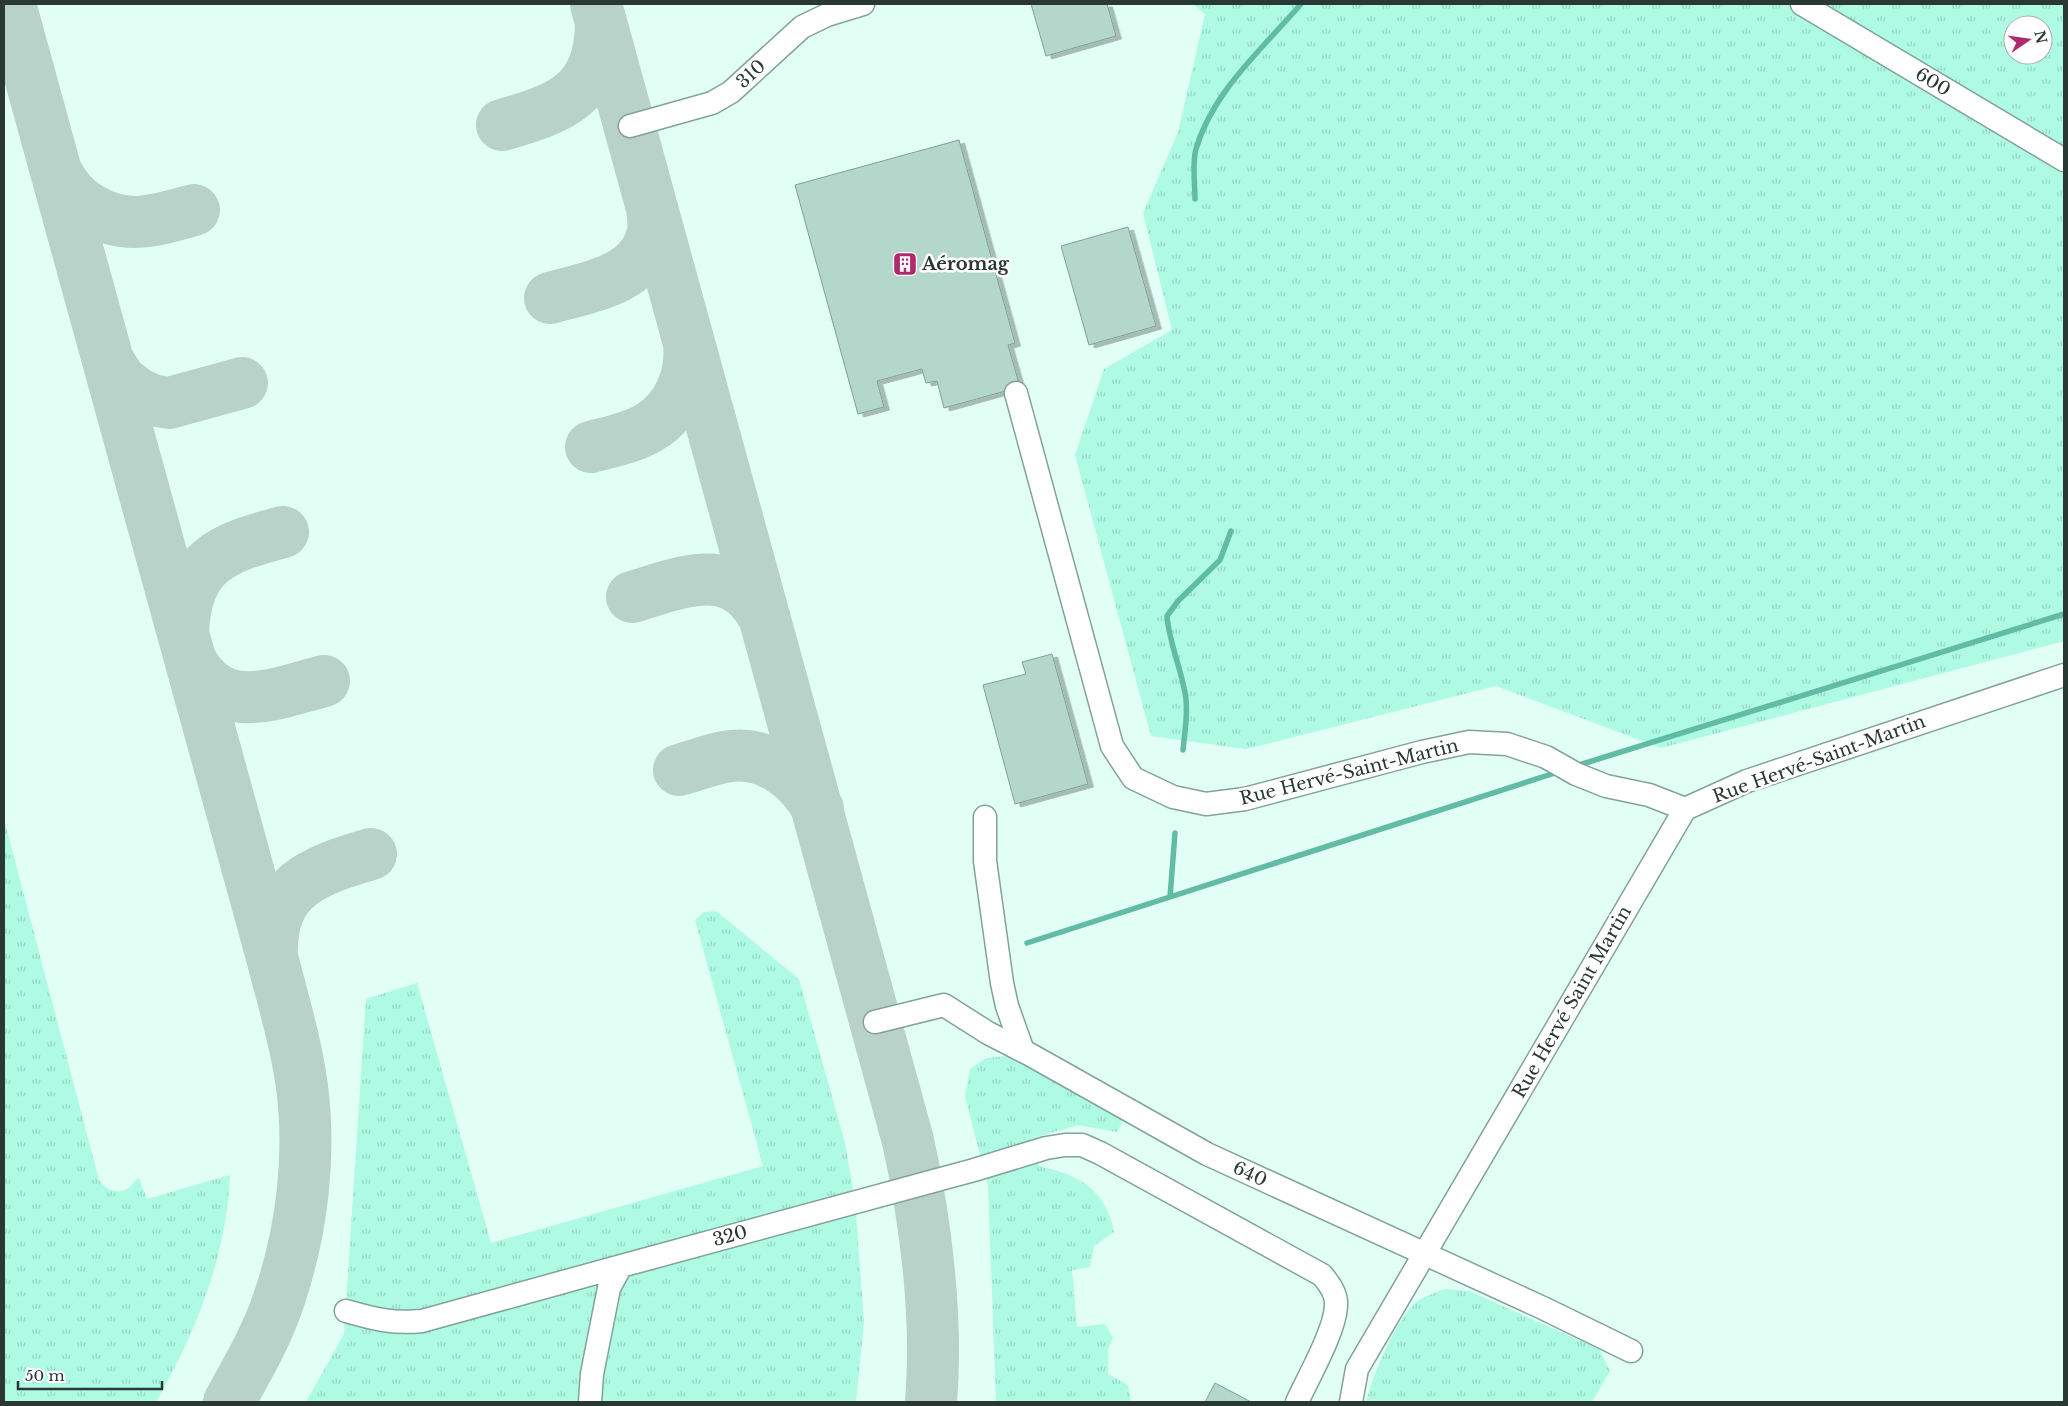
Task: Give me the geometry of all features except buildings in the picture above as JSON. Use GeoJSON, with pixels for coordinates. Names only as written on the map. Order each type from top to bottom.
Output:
{"type":"FeatureCollection","features":[{"type":"Feature","properties":{"kind":"lane","name":"310"},"geometry":{"type":"LineString","coordinates":[[630,126],[712,103],[731,92],[802,27],[827,15],[863,4]]}},
{"type":"Feature","properties":{"kind":"lane","name":"600"},"geometry":{"type":"LineString","coordinates":[[1802,4],[2064,160]]}},
{"type":"Feature","properties":{"kind":"lane","name":"Rue Hervé-Saint-Martin"},"geometry":{"type":"LineString","coordinates":[[1016,393],[1112,746],[1133,778],[1173,797],[1206,804],[1245,799],[1422,752],[1469,742],[1507,744],[1546,757],[1576,774],[1606,786],[1649,795],[1685,809],[1747,781],[2064,675]]}},
{"type":"Feature","properties":{"kind":"lane","name":"Rue Hervé Saint Martin"},"geometry":{"type":"LineString","coordinates":[[1351,1402],[1357,1369],[1685,809]]}},
{"type":"Feature","properties":{"kind":"lane"},"geometry":{"type":"LineString","coordinates":[[985,817],[985,861],[1002,983],[1007,1006],[1023,1051]]}},
{"type":"Feature","properties":{"kind":"lane","name":"640"},"geometry":{"type":"LineString","coordinates":[[876,1022],[944,1005],[988,1033],[1207,1154],[1543,1308],[1631,1351]]}},
{"type":"Feature","properties":{"kind":"lane","name":"320"},"geometry":{"type":"LineString","coordinates":[[346,1311],[383,1321],[401,1323],[422,1321],[974,1170],[1046,1148],[1082,1145],[1322,1275],[1332,1287],[1336,1305],[1332,1326],[1298,1402]]}},
{"type":"Feature","properties":{"kind":"lane"},"geometry":{"type":"LineString","coordinates":[[590,1402],[592,1374],[609,1288],[621,1266]]}},
{"type":"Feature","properties":{"kind":"green space"},"geometry":{"type":"Polygon","coordinates":[[[1193,4],[2064,4],[2064,641],[1661,748],[1496,686],[1246,749],[1151,736],[1075,455],[1104,369],[1172,330],[1143,213],[1178,132],[1205,14],[1193,4]]]}},
{"type":"Feature","properties":{"kind":"green space"},"geometry":{"type":"Polygon","coordinates":[[[4,819],[99,1180],[108,1188],[115,1191],[123,1191],[139,1178],[147,1199],[230,1175],[228,1205],[216,1264],[196,1322],[156,1402],[4,1402],[4,819]]]}},
{"type":"Feature","properties":{"kind":"green space"},"geometry":{"type":"Polygon","coordinates":[[[716,911],[799,979],[845,1143],[855,1201],[864,1322],[856,1402],[306,1402],[344,1334],[366,999],[417,983],[491,1243],[763,1166],[695,920],[704,912],[716,911]]]}},
{"type":"Feature","properties":{"kind":"green space"},"geometry":{"type":"Polygon","coordinates":[[[1009,1056],[1124,1119],[1117,1132],[1078,1125],[1030,1139],[1039,1166],[1067,1174],[1088,1186],[1097,1195],[1110,1217],[1114,1232],[1094,1246],[1090,1267],[1072,1270],[1077,1327],[1105,1324],[1113,1338],[1108,1350],[1108,1374],[1128,1385],[1131,1402],[996,1402],[988,1186],[965,1096],[970,1069],[986,1058],[1009,1056]]]}},
{"type":"Feature","properties":{"kind":"green space"},"geometry":{"type":"Polygon","coordinates":[[[1445,1289],[1469,1291],[1599,1349],[1610,1371],[1592,1402],[1366,1402],[1385,1350],[1406,1313],[1420,1299],[1445,1289]]]}},
{"type":"Feature","properties":{"kind":"waterway"},"geometry":{"type":"LineString","coordinates":[[1195,199],[1194,167],[1196,149],[1214,108],[1241,71],[1301,4]]}},
{"type":"Feature","properties":{"kind":"waterway"},"geometry":{"type":"LineString","coordinates":[[1183,750],[1186,703],[1167,616],[1178,601],[1220,560],[1231,531]]}},
{"type":"Feature","properties":{"kind":"waterway"},"geometry":{"type":"LineString","coordinates":[[1576,766],[2064,614]]}},
{"type":"Feature","properties":{"kind":"waterway"},"geometry":{"type":"LineString","coordinates":[[1027,943],[1558,772]]}},
{"type":"Feature","properties":{"kind":"waterway"},"geometry":{"type":"LineString","coordinates":[[1170,897],[1175,833]]}},
{"type":"Feature","properties":{"kind":"taxiway"},"geometry":{"type":"LineString","coordinates":[[10,4],[272,957],[289,1022],[302,1087],[305,1113],[303,1193],[288,1271],[270,1324],[229,1402]]}},
{"type":"Feature","properties":{"kind":"taxiway"},"geometry":{"type":"LineString","coordinates":[[596,4],[908,1141],[925,1237],[932,1304],[933,1370],[931,1402]]}},
{"type":"Feature","properties":{"kind":"taxiway"},"geometry":{"type":"LineString","coordinates":[[502,125],[543,112],[574,94],[585,82],[594,66],[599,47],[601,23]]}},
{"type":"Feature","properties":{"kind":"taxiway"},"geometry":{"type":"LineString","coordinates":[[56,171],[67,189],[80,202],[92,210],[117,220],[142,222],[194,210]]}},
{"type":"Feature","properties":{"kind":"taxiway"},"geometry":{"type":"LineString","coordinates":[[550,298],[613,279],[639,261],[648,247],[653,231],[652,208]]}},
{"type":"Feature","properties":{"kind":"taxiway"},"geometry":{"type":"LineString","coordinates":[[591,447],[643,431],[660,420],[669,411],[682,391],[686,379],[689,343]]}},
{"type":"Feature","properties":{"kind":"taxiway"},"geometry":{"type":"LineString","coordinates":[[108,361],[121,381],[137,393],[152,400],[169,403],[242,383]]}},
{"type":"Feature","properties":{"kind":"taxiway"},"geometry":{"type":"LineString","coordinates":[[183,632],[191,589],[200,573],[211,561],[242,544],[283,532]]}},
{"type":"Feature","properties":{"kind":"taxiway"},"geometry":{"type":"LineString","coordinates":[[632,597],[688,581],[723,581],[738,588],[752,600],[765,619]]}},
{"type":"Feature","properties":{"kind":"taxiway"},"geometry":{"type":"LineString","coordinates":[[191,661],[204,679],[218,690],[234,696],[268,695],[324,681]]}},
{"type":"Feature","properties":{"kind":"taxiway"},"geometry":{"type":"LineString","coordinates":[[679,770],[724,757],[753,757],[767,761],[791,775],[801,785],[818,809]]}},
{"type":"Feature","properties":{"kind":"taxiway"},"geometry":{"type":"LineString","coordinates":[[272,957],[273,933],[278,913],[287,898],[299,885],[313,875],[331,867],[371,854]]}},
{"type":"Feature","properties":{"kind":"place","name":"Aéromag"},"geometry":{"type":"Point","coordinates":[905,264]}}]}
